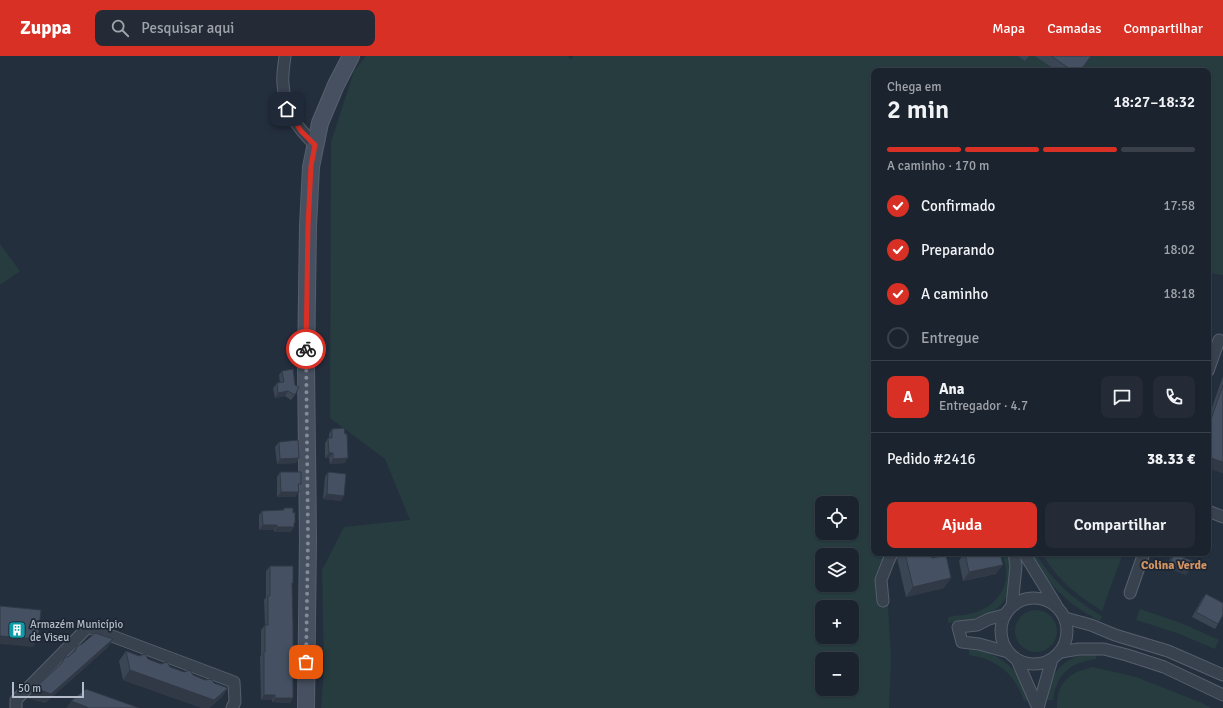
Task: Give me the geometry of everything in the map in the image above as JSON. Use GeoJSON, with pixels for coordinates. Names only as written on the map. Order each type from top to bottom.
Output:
{"type":"FeatureCollection","features":[{"type":"Feature","properties":{"kind":"street"},"geometry":{"type":"LineString","coordinates":[[285,56],[282,83],[287,109],[301,131],[315,145]]}},
{"type":"Feature","properties":{"kind":"street"},"geometry":{"type":"LineString","coordinates":[[306,708],[308,538],[306,365],[308,226],[311,166],[320,123],[336,85],[351,56]]}},
{"type":"Feature","properties":{"kind":"street"},"geometry":{"type":"LineString","coordinates":[[1211,363],[1219,340]]}},
{"type":"Feature","properties":{"kind":"street"},"geometry":{"type":"LineString","coordinates":[[1211,512],[1223,517]]}},
{"type":"Feature","properties":{"kind":"street"},"geometry":{"type":"LineString","coordinates":[[883,602],[881,580],[891,556]]}},
{"type":"Feature","properties":{"kind":"street"},"geometry":{"type":"LineString","coordinates":[[1012,606],[1016,566],[1014,556]]}},
{"type":"Feature","properties":{"kind":"street"},"geometry":{"type":"LineString","coordinates":[[1026,556],[1065,618],[1067,635],[1065,644],[1056,655],[1044,663],[1035,665],[1026,664],[1017,660],[1008,652],[1003,644],[1000,634],[1004,615],[1012,606],[1020,600],[1040,598],[1050,602],[1058,608]]}},
{"type":"Feature","properties":{"kind":"street"},"geometry":{"type":"LineString","coordinates":[[1130,593],[1143,556]]}},
{"type":"Feature","properties":{"kind":"street"},"geometry":{"type":"LineString","coordinates":[[1004,615],[989,619],[977,625],[958,627],[962,642],[979,644],[1008,652]]}},
{"type":"Feature","properties":{"kind":"street"},"geometry":{"type":"LineString","coordinates":[[1065,618],[1091,625],[1168,652],[1223,676]]}},
{"type":"Feature","properties":{"kind":"street"},"geometry":{"type":"LineString","coordinates":[[16,708],[16,700],[88,627],[234,682],[235,702],[232,708]]}},
{"type":"Feature","properties":{"kind":"street"},"geometry":{"type":"LineString","coordinates":[[1056,655],[1079,649],[1104,648],[1164,667],[1223,695]]}},
{"type":"Feature","properties":{"kind":"street"},"geometry":{"type":"LineString","coordinates":[[1038,708],[1056,655]]}},
{"type":"Feature","properties":{"kind":"street"},"geometry":{"type":"LineString","coordinates":[[1017,660],[1038,708]]}},
{"type":"Feature","properties":{"kind":"green space"},"geometry":{"type":"Polygon","coordinates":[[[366,56],[568,56],[571,60],[573,56],[1223,56],[1223,275],[1211,273],[1211,68],[871,68],[871,556],[897,556],[886,569],[891,660],[889,708],[321,708],[324,669],[322,570],[344,527],[410,520],[385,459],[330,418],[331,142],[354,71],[366,56]]]}},
{"type":"Feature","properties":{"kind":"green space"},"geometry":{"type":"Polygon","coordinates":[[[0,244],[20,271],[0,285],[0,244]]]}},
{"type":"Feature","properties":{"kind":"green space"},"geometry":{"type":"Polygon","coordinates":[[[1003,556],[1010,556],[1013,571],[1011,584],[1007,595],[995,610],[978,618],[948,623],[948,617],[977,612],[992,604],[1003,589],[1006,577],[1006,566],[1003,556]]]}},
{"type":"Feature","properties":{"kind":"green space"},"geometry":{"type":"Polygon","coordinates":[[[1031,556],[1038,556],[1049,573],[1065,589],[1083,604],[1102,616],[1100,621],[1077,608],[1051,584],[1031,556]]]}},
{"type":"Feature","properties":{"kind":"green space"},"geometry":{"type":"Polygon","coordinates":[[[1044,556],[1122,556],[1102,611],[1068,586],[1044,556]]]}},
{"type":"Feature","properties":{"kind":"green space"},"geometry":{"type":"Polygon","coordinates":[[[1140,609],[1181,623],[1219,640],[1215,649],[1177,633],[1136,620],[1140,609]]]}},
{"type":"Feature","properties":{"kind":"green space"},"geometry":{"type":"Polygon","coordinates":[[[1032,610],[1040,610],[1048,613],[1054,619],[1057,631],[1054,643],[1048,649],[1040,652],[1032,652],[1024,649],[1018,643],[1015,635],[1015,627],[1018,619],[1024,613],[1032,610]]]}},
{"type":"Feature","properties":{"kind":"green space"},"geometry":{"type":"Polygon","coordinates":[[[969,649],[992,654],[1011,667],[1024,685],[1030,700],[1024,701],[1016,683],[1004,669],[988,660],[969,655],[969,649]]]}},
{"type":"Feature","properties":{"kind":"green space"},"geometry":{"type":"Polygon","coordinates":[[[1088,653],[1097,653],[1096,659],[1079,663],[1066,671],[1058,683],[1053,700],[1047,700],[1051,683],[1058,669],[1071,659],[1088,653]]]}},
{"type":"Feature","properties":{"kind":"green space"},"geometry":{"type":"Polygon","coordinates":[[[1093,667],[1136,677],[1211,708],[1057,708],[1059,691],[1066,680],[1071,675],[1093,667]]]}},
{"type":"Feature","properties":{"kind":"building"},"geometry":{"type":"Polygon","coordinates":[[[1051,56],[1091,56],[1082,68],[1069,68],[1051,56]]]}},
{"type":"Feature","properties":{"kind":"building"},"geometry":{"type":"Polygon","coordinates":[[[293,369],[295,385],[299,387],[295,395],[288,391],[278,393],[277,383],[284,382],[282,371],[293,369]]]}},
{"type":"Feature","properties":{"kind":"building"},"geometry":{"type":"Polygon","coordinates":[[[1223,385],[1223,462],[1211,458],[1211,419],[1223,385]]]}},
{"type":"Feature","properties":{"kind":"building"},"geometry":{"type":"Polygon","coordinates":[[[344,428],[345,434],[347,434],[348,458],[333,459],[333,453],[329,453],[328,438],[332,438],[332,429],[344,428]]]}},
{"type":"Feature","properties":{"kind":"building"},"geometry":{"type":"Polygon","coordinates":[[[298,440],[299,458],[280,459],[279,442],[298,440]]]}},
{"type":"Feature","properties":{"kind":"building"},"geometry":{"type":"Polygon","coordinates":[[[280,472],[301,472],[301,484],[298,484],[299,492],[281,492],[280,472]]]}},
{"type":"Feature","properties":{"kind":"building"},"geometry":{"type":"Polygon","coordinates":[[[328,472],[346,474],[344,496],[327,494],[328,472]]]}},
{"type":"Feature","properties":{"kind":"building"},"geometry":{"type":"Polygon","coordinates":[[[284,508],[293,508],[293,513],[295,512],[294,527],[263,525],[262,511],[284,510],[284,508]]]}},
{"type":"Feature","properties":{"kind":"building"},"geometry":{"type":"Polygon","coordinates":[[[906,556],[932,556],[932,558],[946,556],[951,578],[913,587],[906,556]]]}},
{"type":"Feature","properties":{"kind":"building"},"geometry":{"type":"Polygon","coordinates":[[[966,556],[1001,556],[1003,565],[969,572],[966,556]]]}},
{"type":"Feature","properties":{"kind":"building"},"geometry":{"type":"Polygon","coordinates":[[[1173,556],[1179,556],[1193,561],[1190,570],[1170,563],[1173,556]]]}},
{"type":"Feature","properties":{"kind":"building"},"geometry":{"type":"Polygon","coordinates":[[[270,566],[293,566],[293,698],[275,698],[275,695],[264,695],[265,625],[268,625],[270,566]]]}},
{"type":"Feature","properties":{"kind":"building"},"geometry":{"type":"Polygon","coordinates":[[[1206,594],[1223,603],[1223,615],[1218,624],[1196,612],[1206,594]]]}},
{"type":"Feature","properties":{"kind":"building","name":"Armazém Município de Viseu"},"geometry":{"type":"Polygon","coordinates":[[[0,606],[41,610],[38,639],[0,636],[0,606]]]}},
{"type":"Feature","properties":{"kind":"building"},"geometry":{"type":"Polygon","coordinates":[[[95,633],[113,639],[51,694],[35,688],[62,663],[65,657],[68,657],[75,651],[77,646],[82,644],[95,633]]]}},
{"type":"Feature","properties":{"kind":"building"},"geometry":{"type":"Polygon","coordinates":[[[126,651],[139,656],[145,654],[148,659],[161,664],[167,662],[170,667],[184,672],[190,670],[193,675],[205,680],[211,679],[214,683],[228,688],[214,700],[130,670],[126,651]]]}},
{"type":"Feature","properties":{"kind":"building"},"geometry":{"type":"Polygon","coordinates":[[[86,689],[139,708],[88,708],[71,701],[86,689]]]}},
{"type":"Feature","properties":{"kind":"way so far"},"geometry":{"type":"LineString","coordinates":[[306,349],[308,538],[306,662]]}},
{"type":"Feature","properties":{"kind":"place","name":"Armazém Município de Viseu"},"geometry":{"type":"Point","coordinates":[17,630]}},
{"type":"Feature","properties":{"kind":"district","name":"Colina Verde"},"geometry":{"type":"Point","coordinates":[1174,565]}},
{"type":"Feature","properties":{"kind":"route"},"geometry":{"type":"LineString","coordinates":[[287,109],[301,131],[315,145],[311,166],[308,226],[306,349]]}}]}
